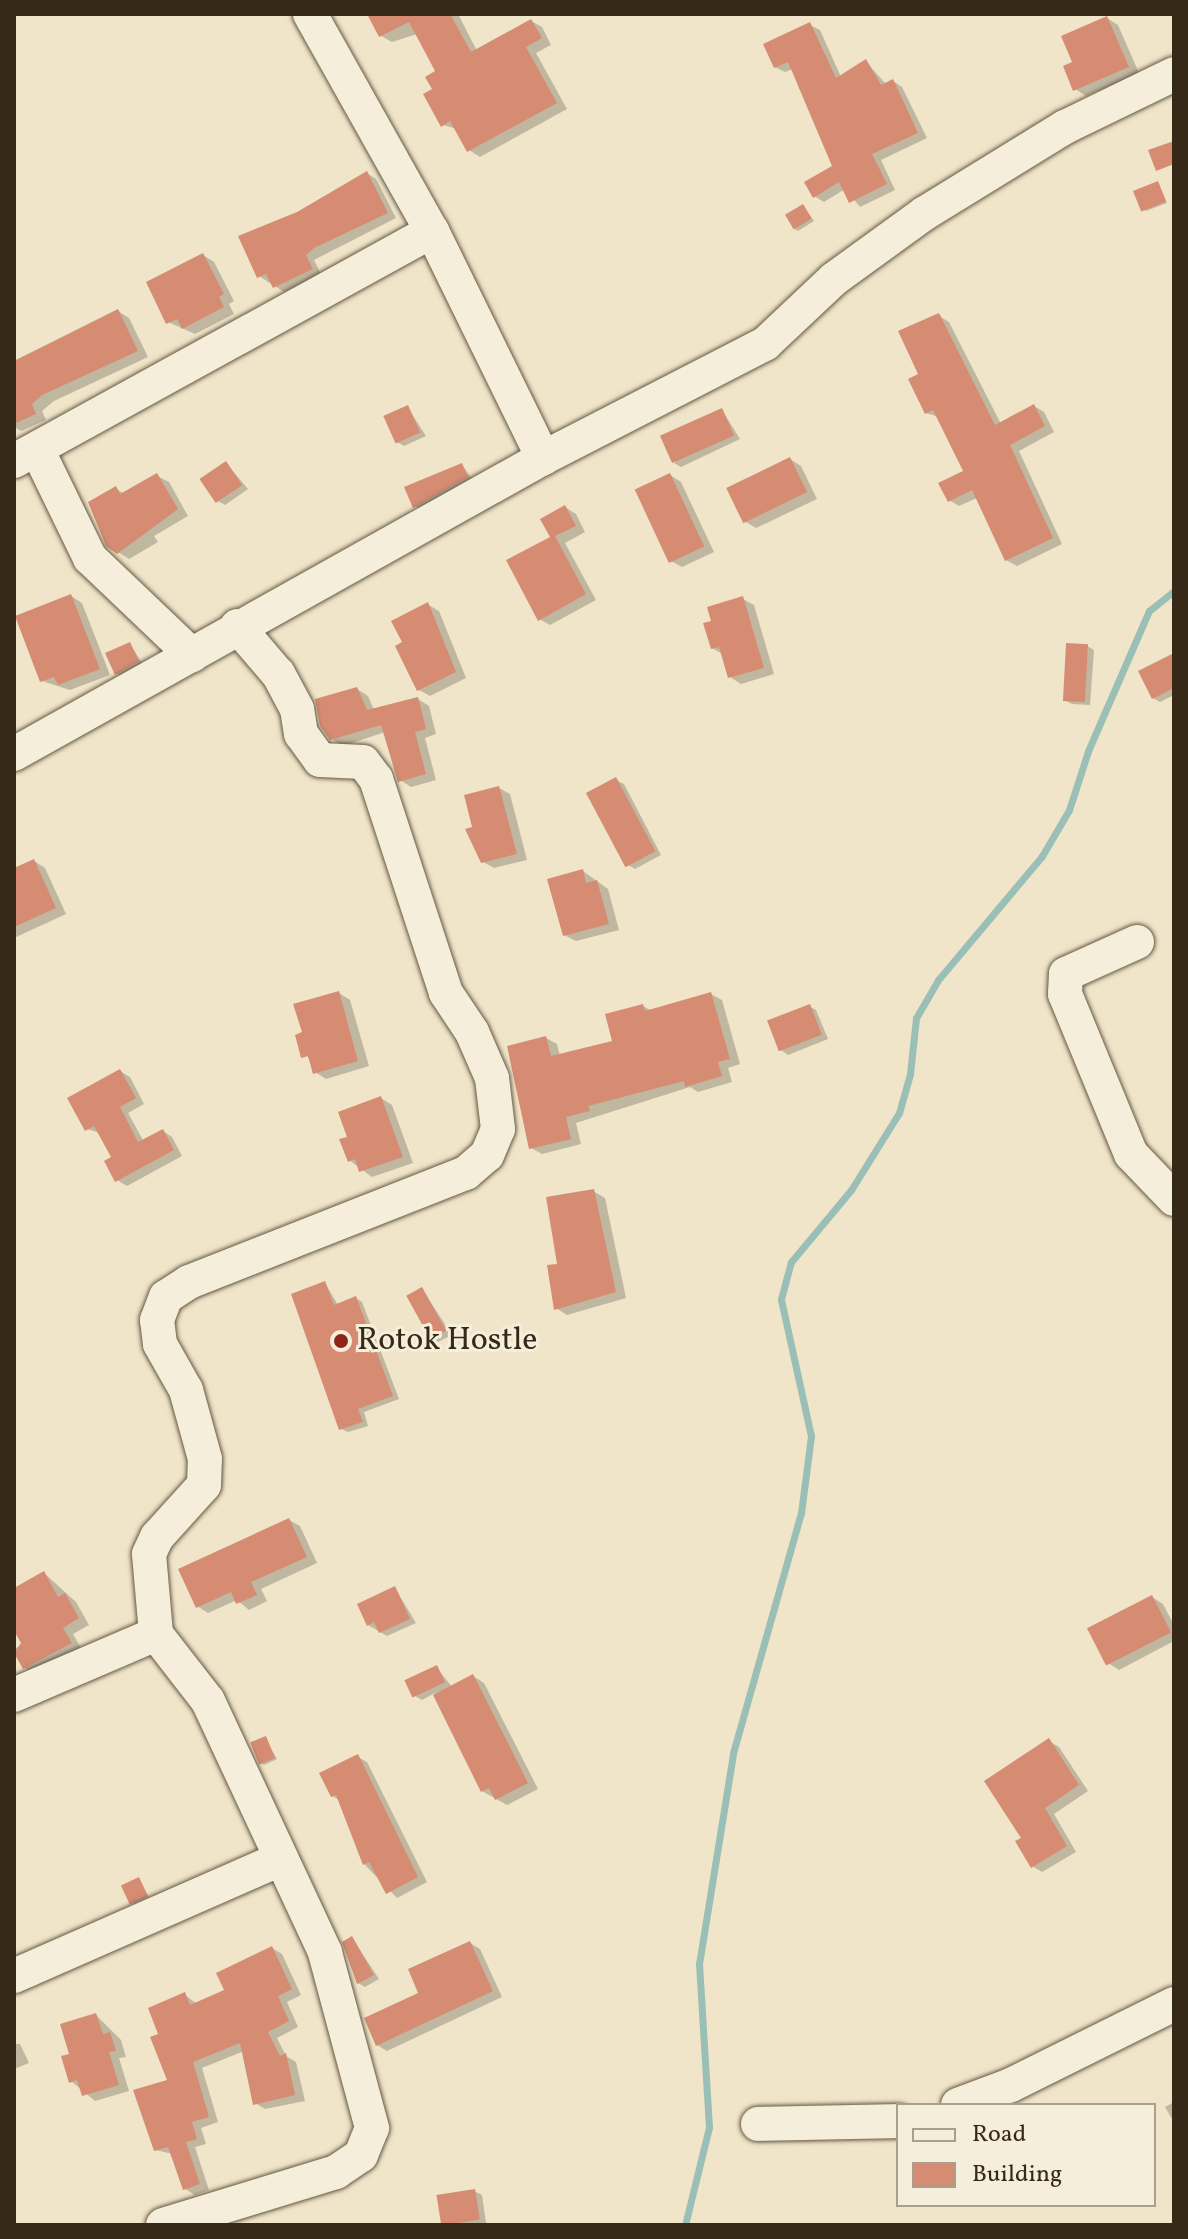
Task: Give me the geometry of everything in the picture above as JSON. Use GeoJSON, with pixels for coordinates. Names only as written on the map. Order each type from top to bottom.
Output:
{"type":"FeatureCollection","features":[{"type":"Feature","properties":{"kind":"street"},"geometry":{"type":"LineString","coordinates":[[310,14],[432,231],[543,458]]}},
{"type":"Feature","properties":{"kind":"street"},"geometry":{"type":"LineString","coordinates":[[14,754],[192,655],[237,626],[543,458],[765,344],[834,279],[925,213],[1065,127],[1174,74]]}},
{"type":"Feature","properties":{"kind":"street"},"geometry":{"type":"LineString","coordinates":[[192,655],[90,558],[26,455],[432,231]]}},
{"type":"Feature","properties":{"kind":"street"},"geometry":{"type":"LineString","coordinates":[[163,2225],[336,2172],[361,2155],[372,2128],[325,1952],[278,1860],[208,1701],[156,1634],[149,1554],[157,1537],[204,1485],[205,1459],[186,1390],[160,1344],[157,1320],[166,1297],[296,1236],[466,1173],[487,1155],[498,1129],[492,1078],[472,1032],[446,993],[376,779],[363,762],[320,760],[301,734],[297,709],[278,674],[237,626]]}},
{"type":"Feature","properties":{"kind":"street"},"geometry":{"type":"LineString","coordinates":[[1137,942],[1066,974],[1065,994],[1131,1154],[1174,1199]]}},
{"type":"Feature","properties":{"kind":"street"},"geometry":{"type":"LineString","coordinates":[[14,1695],[156,1634]]}},
{"type":"Feature","properties":{"kind":"street"},"geometry":{"type":"LineString","coordinates":[[14,1976],[278,1860]]}},
{"type":"Feature","properties":{"kind":"street"},"geometry":{"type":"LineString","coordinates":[[963,2103],[1011,2085],[1174,2004]]}},
{"type":"Feature","properties":{"kind":"street"},"geometry":{"type":"LineString","coordinates":[[758,2124],[896,2121]]}},
{"type":"Feature","properties":{"kind":"building"},"geometry":{"type":"Polygon","coordinates":[[[367,14],[450,14],[471,52],[531,19],[542,38],[526,47],[557,103],[467,152],[450,121],[441,127],[423,94],[432,89],[425,77],[435,71],[409,22],[379,37],[367,14]]]}},
{"type":"Feature","properties":{"kind":"building"},"geometry":{"type":"Polygon","coordinates":[[[1107,16],[1129,67],[1073,91],[1063,66],[1072,62],[1061,36],[1107,16]]]}},
{"type":"Feature","properties":{"kind":"building"},"geometry":{"type":"Polygon","coordinates":[[[810,22],[836,78],[866,59],[881,85],[893,79],[918,133],[872,154],[887,184],[849,203],[839,182],[813,198],[804,182],[832,166],[788,62],[774,68],[763,44],[810,22]]]}},
{"type":"Feature","properties":{"kind":"building"},"geometry":{"type":"Polygon","coordinates":[[[1174,141],[1174,164],[1156,171],[1148,150],[1174,141]]]}},
{"type":"Feature","properties":{"kind":"building"},"geometry":{"type":"Polygon","coordinates":[[[367,171],[388,213],[314,248],[306,255],[313,269],[273,288],[266,274],[257,278],[238,236],[297,212],[367,171]]]}},
{"type":"Feature","properties":{"kind":"building"},"geometry":{"type":"Polygon","coordinates":[[[1158,181],[1166,201],[1141,212],[1133,191],[1158,181]]]}},
{"type":"Feature","properties":{"kind":"building"},"geometry":{"type":"Polygon","coordinates":[[[803,204],[812,219],[794,229],[785,215],[803,204]]]}},
{"type":"Feature","properties":{"kind":"building"},"geometry":{"type":"Polygon","coordinates":[[[203,253],[224,294],[219,297],[224,307],[182,329],[177,319],[166,324],[146,282],[203,253]]]}},
{"type":"Feature","properties":{"kind":"building"},"geometry":{"type":"Polygon","coordinates":[[[118,309],[138,351],[42,395],[32,404],[36,414],[14,424],[14,361],[118,309]]]}},
{"type":"Feature","properties":{"kind":"building"},"geometry":{"type":"Polygon","coordinates":[[[939,313],[995,425],[1034,404],[1045,426],[1010,445],[1053,538],[1005,561],[972,490],[948,502],[938,483],[963,471],[933,410],[925,414],[908,379],[918,374],[898,331],[939,313]]]}},
{"type":"Feature","properties":{"kind":"building"},"geometry":{"type":"Polygon","coordinates":[[[408,405],[420,432],[396,443],[383,416],[408,405]]]}},
{"type":"Feature","properties":{"kind":"building"},"geometry":{"type":"Polygon","coordinates":[[[722,408],[734,435],[672,463],[660,436],[722,408]]]}},
{"type":"Feature","properties":{"kind":"building"},"geometry":{"type":"Polygon","coordinates":[[[790,457],[807,492],[743,523],[726,488],[790,457]]]}},
{"type":"Feature","properties":{"kind":"building"},"geometry":{"type":"Polygon","coordinates":[[[226,461],[242,485],[216,503],[199,479],[226,461]]]}},
{"type":"Feature","properties":{"kind":"building"},"geometry":{"type":"Polygon","coordinates":[[[462,463],[468,477],[413,508],[404,487],[462,463]]]}},
{"type":"Feature","properties":{"kind":"building"},"geometry":{"type":"Polygon","coordinates":[[[157,473],[178,509],[117,554],[106,546],[88,502],[116,486],[120,494],[157,473]]]}},
{"type":"Feature","properties":{"kind":"building"},"geometry":{"type":"Polygon","coordinates":[[[670,473],[704,546],[669,563],[635,489],[670,473]]]}},
{"type":"Feature","properties":{"kind":"building"},"geometry":{"type":"Polygon","coordinates":[[[565,505],[576,526],[555,536],[586,594],[538,621],[506,560],[550,537],[540,519],[565,505]]]}},
{"type":"Feature","properties":{"kind":"building"},"geometry":{"type":"Polygon","coordinates":[[[71,594],[100,669],[58,685],[54,677],[40,682],[15,616],[71,594]]]}},
{"type":"Feature","properties":{"kind":"building"},"geometry":{"type":"Polygon","coordinates":[[[743,596],[764,668],[728,678],[719,647],[711,649],[703,623],[711,621],[707,607],[743,596]]]}},
{"type":"Feature","properties":{"kind":"building"},"geometry":{"type":"Polygon","coordinates":[[[428,602],[456,672],[417,691],[395,646],[402,642],[391,621],[428,602]]]}},
{"type":"Feature","properties":{"kind":"building"},"geometry":{"type":"Polygon","coordinates":[[[130,642],[139,661],[115,675],[105,653],[130,642]]]}},
{"type":"Feature","properties":{"kind":"building"},"geometry":{"type":"Polygon","coordinates":[[[1066,643],[1088,644],[1085,702],[1063,701],[1066,643]]]}},
{"type":"Feature","properties":{"kind":"building"},"geometry":{"type":"Polygon","coordinates":[[[1174,653],[1174,688],[1152,699],[1138,671],[1174,653]]]}},
{"type":"Feature","properties":{"kind":"building"},"geometry":{"type":"Polygon","coordinates":[[[357,687],[367,710],[418,697],[426,729],[415,732],[426,774],[398,782],[381,725],[330,740],[320,726],[315,699],[357,687]]]}},
{"type":"Feature","properties":{"kind":"building"},"geometry":{"type":"Polygon","coordinates":[[[616,777],[655,851],[625,867],[586,793],[616,777]]]}},
{"type":"Feature","properties":{"kind":"building"},"geometry":{"type":"Polygon","coordinates":[[[499,786],[517,854],[481,863],[465,829],[472,827],[464,795],[499,786]]]}},
{"type":"Feature","properties":{"kind":"building"},"geometry":{"type":"Polygon","coordinates":[[[34,859],[56,908],[14,927],[14,868],[34,859]]]}},
{"type":"Feature","properties":{"kind":"building"},"geometry":{"type":"Polygon","coordinates":[[[583,869],[586,883],[597,880],[609,924],[563,936],[547,879],[583,869]]]}},
{"type":"Feature","properties":{"kind":"building"},"geometry":{"type":"Polygon","coordinates":[[[339,991],[358,1061],[313,1074],[308,1056],[301,1058],[295,1035],[302,1032],[293,1004],[339,991]]]}},
{"type":"Feature","properties":{"kind":"building"},"geometry":{"type":"Polygon","coordinates":[[[711,992],[730,1059],[718,1062],[722,1076],[685,1087],[684,1081],[588,1106],[590,1111],[566,1117],[571,1139],[529,1149],[507,1046],[546,1036],[551,1056],[612,1041],[605,1014],[643,1004],[645,1011],[711,992]]]}},
{"type":"Feature","properties":{"kind":"building"},"geometry":{"type":"Polygon","coordinates":[[[810,1004],[822,1035],[779,1051],[767,1020],[810,1004]]]}},
{"type":"Feature","properties":{"kind":"building"},"geometry":{"type":"Polygon","coordinates":[[[120,1069],[136,1098],[120,1107],[138,1142],[163,1129],[174,1150],[115,1182],[104,1161],[111,1157],[94,1126],[85,1131],[67,1098],[120,1069]]]}},
{"type":"Feature","properties":{"kind":"building"},"geometry":{"type":"Polygon","coordinates":[[[381,1096],[403,1157],[359,1172],[355,1159],[348,1162],[339,1139],[347,1137],[338,1112],[381,1096]]]}},
{"type":"Feature","properties":{"kind":"building"},"geometry":{"type":"Polygon","coordinates":[[[594,1189],[616,1292],[554,1310],[547,1265],[557,1264],[546,1197],[594,1189]]]}},
{"type":"Feature","properties":{"kind":"building","name":"Rotok Hostle"},"geometry":{"type":"Polygon","coordinates":[[[325,1281],[334,1305],[356,1296],[393,1396],[358,1409],[363,1422],[339,1430],[291,1294],[325,1281]]]}},
{"type":"Feature","properties":{"kind":"building"},"geometry":{"type":"Polygon","coordinates":[[[422,1287],[446,1331],[430,1339],[406,1296],[422,1287]]]}},
{"type":"Feature","properties":{"kind":"building"},"geometry":{"type":"Polygon","coordinates":[[[289,1518],[307,1557],[251,1582],[257,1595],[236,1604],[231,1592],[196,1608],[178,1569],[289,1518]]]}},
{"type":"Feature","properties":{"kind":"building"},"geometry":{"type":"Polygon","coordinates":[[[44,1571],[58,1597],[65,1593],[79,1618],[63,1628],[72,1643],[23,1669],[14,1653],[21,1643],[14,1631],[14,1588],[44,1571]]]}},
{"type":"Feature","properties":{"kind":"building"},"geometry":{"type":"Polygon","coordinates":[[[395,1586],[410,1619],[379,1633],[374,1622],[367,1626],[357,1604],[395,1586]]]}},
{"type":"Feature","properties":{"kind":"building"},"geometry":{"type":"Polygon","coordinates":[[[1152,1595],[1171,1632],[1106,1666],[1087,1628],[1152,1595]]]}},
{"type":"Feature","properties":{"kind":"building"},"geometry":{"type":"Polygon","coordinates":[[[437,1665],[445,1682],[412,1697],[404,1680],[437,1665]]]}},
{"type":"Feature","properties":{"kind":"building"},"geometry":{"type":"Polygon","coordinates":[[[473,1674],[528,1783],[495,1800],[489,1788],[481,1792],[433,1695],[473,1674]]]}},
{"type":"Feature","properties":{"kind":"building"},"geometry":{"type":"Polygon","coordinates":[[[266,1736],[275,1758],[259,1765],[250,1742],[266,1736]]]}},
{"type":"Feature","properties":{"kind":"building"},"geometry":{"type":"Polygon","coordinates":[[[1049,1738],[1079,1785],[1045,1808],[1067,1846],[1031,1868],[1015,1841],[1021,1838],[984,1781],[1049,1738]]]}},
{"type":"Feature","properties":{"kind":"building"},"geometry":{"type":"Polygon","coordinates":[[[358,1754],[418,1877],[386,1894],[369,1862],[363,1865],[336,1795],[331,1797],[319,1773],[358,1754]]]}},
{"type":"Feature","properties":{"kind":"building"},"geometry":{"type":"Polygon","coordinates":[[[139,1877],[148,1896],[130,1904],[121,1885],[139,1877]]]}},
{"type":"Feature","properties":{"kind":"building"},"geometry":{"type":"Polygon","coordinates":[[[352,1936],[374,1975],[357,1984],[342,1942],[352,1936]]]}},
{"type":"Feature","properties":{"kind":"building"},"geometry":{"type":"Polygon","coordinates":[[[470,1941],[493,1991],[376,2046],[364,2018],[418,1993],[408,1969],[470,1941]]]}},
{"type":"Feature","properties":{"kind":"building"},"geometry":{"type":"Polygon","coordinates":[[[272,1946],[292,1989],[278,1996],[289,2021],[268,2032],[280,2056],[286,2053],[295,2095],[253,2105],[240,2043],[193,2062],[209,2117],[192,2122],[197,2139],[186,2142],[200,2184],[183,2190],[168,2147],[154,2151],[133,2090],[167,2080],[150,2037],[158,2034],[148,2008],[185,1992],[190,2005],[224,1990],[216,1973],[272,1946]]]}},
{"type":"Feature","properties":{"kind":"building"},"geometry":{"type":"Polygon","coordinates":[[[96,2013],[103,2034],[110,2032],[116,2051],[109,2052],[119,2085],[82,2096],[77,2080],[69,2083],[61,2056],[69,2054],[60,2024],[96,2013]]]}},
{"type":"Feature","properties":{"kind":"building"},"geometry":{"type":"Polygon","coordinates":[[[475,2189],[480,2220],[441,2225],[436,2195],[475,2189]]]}},
{"type":"Feature","properties":{"kind":"waterway"},"geometry":{"type":"LineString","coordinates":[[685,2225],[709,2127],[699,1964],[733,1753],[801,1513],[811,1436],[781,1299],[791,1262],[851,1190],[899,1113],[910,1074],[916,1018],[938,980],[1042,856],[1069,810],[1088,751],[1149,611],[1174,591]]}},
{"type":"Feature","properties":{"kind":"place","name":"Rotok Hostle"},"geometry":{"type":"Point","coordinates":[341,1341]}}]}
